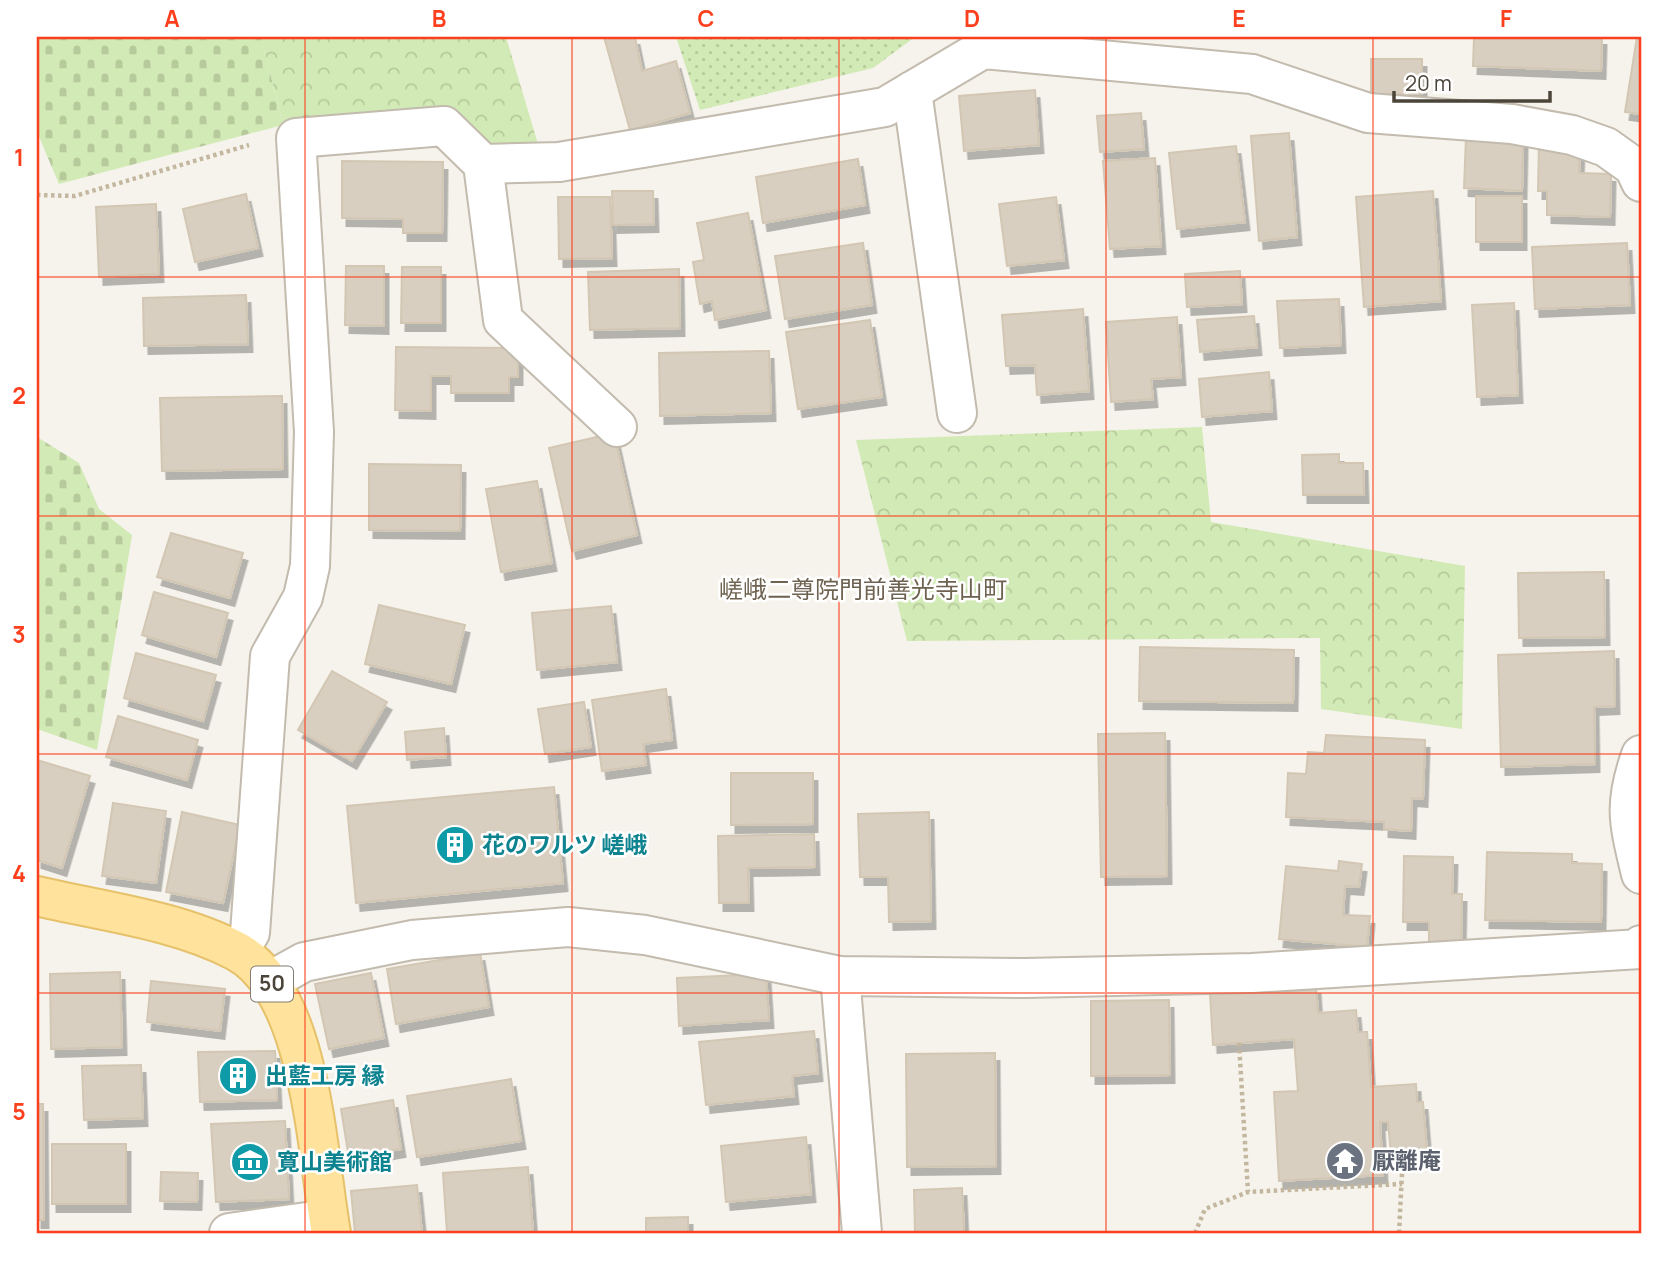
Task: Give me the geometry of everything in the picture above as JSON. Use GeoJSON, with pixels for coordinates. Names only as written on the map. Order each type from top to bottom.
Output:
{"type":"FeatureCollection","features":[{"type":"Feature","properties":{"kind":"main road","name":"50"},"geometry":{"type":"LineString","coordinates":[[37,896],[198,934],[237,951],[256,964],[270,981],[301,1051],[329,1226]]}},
{"type":"Feature","properties":{"kind":"street"},"geometry":{"type":"LineString","coordinates":[[483,164],[559,162],[885,107],[983,49],[1252,75],[1368,113],[1512,124],[1572,135],[1606,147],[1634,167],[1641,182]]}},
{"type":"Feature","properties":{"kind":"street"},"geometry":{"type":"LineString","coordinates":[[912,91],[957,413]]}},
{"type":"Feature","properties":{"kind":"street"},"geometry":{"type":"LineString","coordinates":[[237,951],[250,933],[270,656],[303,597],[310,566],[314,432],[296,138],[444,127],[483,164],[503,320],[617,427]]}},
{"type":"Feature","properties":{"kind":"street"},"geometry":{"type":"LineString","coordinates":[[1641,755],[1629,789],[1628,818],[1641,874]]}},
{"type":"Feature","properties":{"kind":"street"},"geometry":{"type":"LineString","coordinates":[[270,981],[304,962],[412,940],[568,927],[645,935],[840,976],[1025,978],[1252,973],[1640,949],[1641,945]]}},
{"type":"Feature","properties":{"kind":"street"},"geometry":{"type":"LineString","coordinates":[[840,976],[862,1233]]}},
{"type":"Feature","properties":{"kind":"street"},"geometry":{"type":"LineString","coordinates":[[229,1233],[329,1226]]}},
{"type":"Feature","properties":{"kind":"path"},"geometry":{"type":"LineString","coordinates":[[37,195],[75,196],[268,139],[296,138]]}},
{"type":"Feature","properties":{"kind":"path"},"geometry":{"type":"LineString","coordinates":[[1239,1043],[1248,1192]]}},
{"type":"Feature","properties":{"kind":"path"},"geometry":{"type":"LineString","coordinates":[[1399,1233],[1403,1154]]}},
{"type":"Feature","properties":{"kind":"path"},"geometry":{"type":"LineString","coordinates":[[1195,1233],[1205,1209],[1248,1192],[1402,1184]]}},
{"type":"Feature","properties":{"kind":"green space"},"geometry":{"type":"Polygon","coordinates":[[[37,37],[261,37],[283,125],[59,184],[37,132],[37,37]]]}},
{"type":"Feature","properties":{"kind":"green space"},"geometry":{"type":"Polygon","coordinates":[[[261,37],[506,37],[538,144],[487,145],[453,109],[283,125],[261,37]]]}},
{"type":"Feature","properties":{"kind":"green space"},"geometry":{"type":"Polygon","coordinates":[[[676,37],[915,37],[873,68],[700,110],[676,37]]]}},
{"type":"Feature","properties":{"kind":"green space"},"geometry":{"type":"Polygon","coordinates":[[[1202,427],[1211,522],[1465,566],[1462,729],[1321,709],[1320,638],[907,641],[856,440],[1202,427]]]}},
{"type":"Feature","properties":{"kind":"green space"},"geometry":{"type":"Polygon","coordinates":[[[37,437],[79,463],[99,509],[132,535],[97,750],[37,729],[37,437]]]}},
{"type":"Feature","properties":{"kind":"building"},"geometry":{"type":"Polygon","coordinates":[[[604,37],[635,37],[642,71],[676,61],[690,113],[630,130],[604,37]]]}},
{"type":"Feature","properties":{"kind":"building"},"geometry":{"type":"Polygon","coordinates":[[[1474,37],[1602,37],[1601,71],[1473,66],[1474,37]]]}},
{"type":"Feature","properties":{"kind":"building"},"geometry":{"type":"Polygon","coordinates":[[[1637,37],[1641,37],[1641,114],[1625,112],[1637,37]]]}},
{"type":"Feature","properties":{"kind":"building"},"geometry":{"type":"Polygon","coordinates":[[[1371,59],[1422,59],[1422,94],[1371,94],[1371,59]]]}},
{"type":"Feature","properties":{"kind":"building"},"geometry":{"type":"Polygon","coordinates":[[[1035,90],[1039,145],[964,151],[959,96],[1035,90]]]}},
{"type":"Feature","properties":{"kind":"building"},"geometry":{"type":"Polygon","coordinates":[[[1141,113],[1144,149],[1100,152],[1097,116],[1141,113]]]}},
{"type":"Feature","properties":{"kind":"building"},"geometry":{"type":"Polygon","coordinates":[[[1289,133],[1297,237],[1259,241],[1251,136],[1289,133]]]}},
{"type":"Feature","properties":{"kind":"building"},"geometry":{"type":"Polygon","coordinates":[[[1466,137],[1523,139],[1522,191],[1464,188],[1466,137]]]}},
{"type":"Feature","properties":{"kind":"building"},"geometry":{"type":"Polygon","coordinates":[[[1539,140],[1580,142],[1579,173],[1611,174],[1610,217],[1547,215],[1547,191],[1538,191],[1539,140]]]}},
{"type":"Feature","properties":{"kind":"building"},"geometry":{"type":"Polygon","coordinates":[[[1236,146],[1245,222],[1177,229],[1169,153],[1236,146]]]}},
{"type":"Feature","properties":{"kind":"building"},"geometry":{"type":"Polygon","coordinates":[[[1155,158],[1161,246],[1110,249],[1103,161],[1155,158]]]}},
{"type":"Feature","properties":{"kind":"building"},"geometry":{"type":"Polygon","coordinates":[[[858,159],[865,205],[763,223],[756,177],[858,159]]]}},
{"type":"Feature","properties":{"kind":"building"},"geometry":{"type":"Polygon","coordinates":[[[342,161],[443,162],[442,233],[403,233],[403,219],[342,218],[342,161]]]}},
{"type":"Feature","properties":{"kind":"building"},"geometry":{"type":"Polygon","coordinates":[[[612,191],[653,191],[654,224],[613,225],[612,191]]]}},
{"type":"Feature","properties":{"kind":"building"},"geometry":{"type":"Polygon","coordinates":[[[1433,191],[1441,301],[1364,307],[1356,197],[1433,191]]]}},
{"type":"Feature","properties":{"kind":"building"},"geometry":{"type":"Polygon","coordinates":[[[246,194],[258,248],[195,262],[183,209],[246,194]]]}},
{"type":"Feature","properties":{"kind":"building"},"geometry":{"type":"Polygon","coordinates":[[[1476,196],[1522,196],[1522,242],[1476,242],[1476,196]]]}},
{"type":"Feature","properties":{"kind":"building"},"geometry":{"type":"Polygon","coordinates":[[[558,197],[610,197],[612,258],[559,259],[558,197]]]}},
{"type":"Feature","properties":{"kind":"building"},"geometry":{"type":"Polygon","coordinates":[[[1056,197],[1064,260],[1007,266],[999,204],[1056,197]]]}},
{"type":"Feature","properties":{"kind":"building"},"geometry":{"type":"Polygon","coordinates":[[[156,204],[159,274],[99,277],[96,207],[156,204]]]}},
{"type":"Feature","properties":{"kind":"building"},"geometry":{"type":"Polygon","coordinates":[[[748,213],[766,310],[715,320],[712,301],[700,304],[693,262],[704,260],[697,223],[748,213]]]}},
{"type":"Feature","properties":{"kind":"building"},"geometry":{"type":"Polygon","coordinates":[[[863,243],[872,305],[785,319],[775,256],[863,243]]]}},
{"type":"Feature","properties":{"kind":"building"},"geometry":{"type":"Polygon","coordinates":[[[1627,243],[1630,305],[1535,309],[1532,247],[1627,243]]]}},
{"type":"Feature","properties":{"kind":"building"},"geometry":{"type":"Polygon","coordinates":[[[346,266],[384,266],[384,326],[345,325],[346,266]]]}},
{"type":"Feature","properties":{"kind":"building"},"geometry":{"type":"Polygon","coordinates":[[[402,267],[441,267],[441,323],[401,323],[402,267]]]}},
{"type":"Feature","properties":{"kind":"building"},"geometry":{"type":"Polygon","coordinates":[[[679,269],[680,328],[590,330],[588,272],[679,269]]]}},
{"type":"Feature","properties":{"kind":"building"},"geometry":{"type":"Polygon","coordinates":[[[1240,271],[1242,304],[1187,307],[1185,274],[1240,271]]]}},
{"type":"Feature","properties":{"kind":"building"},"geometry":{"type":"Polygon","coordinates":[[[246,295],[248,344],[144,346],[143,298],[246,295]]]}},
{"type":"Feature","properties":{"kind":"building"},"geometry":{"type":"Polygon","coordinates":[[[1339,299],[1341,345],[1280,348],[1277,301],[1339,299]]]}},
{"type":"Feature","properties":{"kind":"building"},"geometry":{"type":"Polygon","coordinates":[[[1514,303],[1518,395],[1477,397],[1472,305],[1514,303]]]}},
{"type":"Feature","properties":{"kind":"building"},"geometry":{"type":"Polygon","coordinates":[[[1083,309],[1089,391],[1037,395],[1035,365],[1006,366],[1002,315],[1083,309]]]}},
{"type":"Feature","properties":{"kind":"building"},"geometry":{"type":"Polygon","coordinates":[[[1254,316],[1257,347],[1200,352],[1197,320],[1254,316]]]}},
{"type":"Feature","properties":{"kind":"building"},"geometry":{"type":"Polygon","coordinates":[[[1177,317],[1181,377],[1151,379],[1153,399],[1111,402],[1106,322],[1177,317]]]}},
{"type":"Feature","properties":{"kind":"building"},"geometry":{"type":"Polygon","coordinates":[[[870,320],[882,397],[798,409],[786,332],[870,320]]]}},
{"type":"Feature","properties":{"kind":"building"},"geometry":{"type":"Polygon","coordinates":[[[396,347],[518,348],[518,377],[509,377],[509,393],[451,393],[451,376],[431,376],[431,411],[395,410],[396,347]]]}},
{"type":"Feature","properties":{"kind":"building"},"geometry":{"type":"Polygon","coordinates":[[[769,351],[771,413],[660,416],[659,353],[769,351]]]}},
{"type":"Feature","properties":{"kind":"building"},"geometry":{"type":"Polygon","coordinates":[[[1269,372],[1272,411],[1202,417],[1199,379],[1269,372]]]}},
{"type":"Feature","properties":{"kind":"building"},"geometry":{"type":"Polygon","coordinates":[[[282,396],[283,469],[162,471],[160,398],[282,396]]]}},
{"type":"Feature","properties":{"kind":"building"},"geometry":{"type":"Polygon","coordinates":[[[614,433],[637,535],[572,551],[549,448],[614,433]]]}},
{"type":"Feature","properties":{"kind":"building"},"geometry":{"type":"Polygon","coordinates":[[[1339,454],[1339,463],[1363,463],[1364,495],[1303,495],[1302,455],[1339,454]]]}},
{"type":"Feature","properties":{"kind":"building"},"geometry":{"type":"Polygon","coordinates":[[[369,464],[461,465],[460,531],[369,530],[369,464]]]}},
{"type":"Feature","properties":{"kind":"building"},"geometry":{"type":"Polygon","coordinates":[[[537,481],[552,563],[501,572],[486,489],[537,481]]]}},
{"type":"Feature","properties":{"kind":"building"},"geometry":{"type":"Polygon","coordinates":[[[171,533],[243,553],[230,598],[157,577],[171,533]]]}},
{"type":"Feature","properties":{"kind":"building"},"geometry":{"type":"Polygon","coordinates":[[[1604,572],[1605,637],[1519,638],[1518,573],[1604,572]]]}},
{"type":"Feature","properties":{"kind":"building"},"geometry":{"type":"Polygon","coordinates":[[[154,592],[228,613],[216,657],[142,635],[154,592]]]}},
{"type":"Feature","properties":{"kind":"building"},"geometry":{"type":"Polygon","coordinates":[[[379,605],[465,625],[451,684],[365,664],[379,605]]]}},
{"type":"Feature","properties":{"kind":"building"},"geometry":{"type":"Polygon","coordinates":[[[611,606],[617,662],[537,670],[532,613],[611,606]]]}},
{"type":"Feature","properties":{"kind":"building"},"geometry":{"type":"Polygon","coordinates":[[[1140,647],[1294,650],[1293,703],[1139,701],[1140,647]]]}},
{"type":"Feature","properties":{"kind":"building"},"geometry":{"type":"Polygon","coordinates":[[[1614,651],[1615,706],[1594,707],[1595,764],[1501,767],[1498,655],[1614,651]]]}},
{"type":"Feature","properties":{"kind":"building"},"geometry":{"type":"Polygon","coordinates":[[[136,653],[216,675],[203,721],[124,698],[136,653]]]}},
{"type":"Feature","properties":{"kind":"building"},"geometry":{"type":"Polygon","coordinates":[[[332,671],[387,702],[352,761],[298,730],[332,671]]]}},
{"type":"Feature","properties":{"kind":"building"},"geometry":{"type":"Polygon","coordinates":[[[666,689],[672,740],[643,744],[646,765],[602,771],[592,700],[666,689]]]}},
{"type":"Feature","properties":{"kind":"building"},"geometry":{"type":"Polygon","coordinates":[[[584,702],[591,747],[545,754],[538,709],[584,702]]]}},
{"type":"Feature","properties":{"kind":"building"},"geometry":{"type":"Polygon","coordinates":[[[118,716],[198,740],[187,780],[106,757],[118,716]]]}},
{"type":"Feature","properties":{"kind":"building"},"geometry":{"type":"Polygon","coordinates":[[[444,728],[446,757],[407,760],[405,732],[444,728]]]}},
{"type":"Feature","properties":{"kind":"building"},"geometry":{"type":"Polygon","coordinates":[[[1165,733],[1167,876],[1101,877],[1098,734],[1165,733]]]}},
{"type":"Feature","properties":{"kind":"building"},"geometry":{"type":"Polygon","coordinates":[[[1326,735],[1425,740],[1423,799],[1412,798],[1411,831],[1384,829],[1384,822],[1286,817],[1288,773],[1306,774],[1308,752],[1324,753],[1326,735]]]}},
{"type":"Feature","properties":{"kind":"building"},"geometry":{"type":"Polygon","coordinates":[[[37,760],[90,776],[62,868],[37,860],[37,760]]]}},
{"type":"Feature","properties":{"kind":"building"},"geometry":{"type":"Polygon","coordinates":[[[731,773],[813,773],[813,824],[731,825],[731,773]]]}},
{"type":"Feature","properties":{"kind":"building","name":"花のワルツ 嵯峨"},"geometry":{"type":"Polygon","coordinates":[[[554,787],[563,883],[356,903],[347,806],[554,787]]]}},
{"type":"Feature","properties":{"kind":"building"},"geometry":{"type":"Polygon","coordinates":[[[113,803],[166,811],[156,883],[102,876],[113,803]]]}},
{"type":"Feature","properties":{"kind":"building"},"geometry":{"type":"Polygon","coordinates":[[[182,812],[240,825],[223,903],[166,892],[182,812]]]}},
{"type":"Feature","properties":{"kind":"building"},"geometry":{"type":"Polygon","coordinates":[[[929,812],[931,921],[889,922],[888,877],[860,877],[858,814],[929,812]]]}},
{"type":"Feature","properties":{"kind":"building"},"geometry":{"type":"Polygon","coordinates":[[[814,834],[815,867],[748,868],[749,903],[719,903],[718,836],[814,834]]]}},
{"type":"Feature","properties":{"kind":"building"},"geometry":{"type":"Polygon","coordinates":[[[1487,852],[1572,854],[1572,863],[1602,864],[1601,922],[1485,920],[1487,852]]]}},
{"type":"Feature","properties":{"kind":"building"},"geometry":{"type":"Polygon","coordinates":[[[1404,856],[1453,857],[1452,894],[1462,894],[1461,944],[1429,943],[1429,922],[1403,922],[1404,856]]]}},
{"type":"Feature","properties":{"kind":"building"},"geometry":{"type":"Polygon","coordinates":[[[1339,861],[1362,864],[1359,887],[1345,886],[1343,915],[1370,916],[1367,947],[1279,939],[1286,866],[1338,871],[1339,861]]]}},
{"type":"Feature","properties":{"kind":"building"},"geometry":{"type":"Polygon","coordinates":[[[480,953],[489,1007],[396,1024],[387,969],[480,953]]]}},
{"type":"Feature","properties":{"kind":"building"},"geometry":{"type":"Polygon","coordinates":[[[120,972],[122,1047],[51,1049],[50,974],[120,972]]]}},
{"type":"Feature","properties":{"kind":"building"},"geometry":{"type":"Polygon","coordinates":[[[371,973],[384,1038],[329,1049],[315,984],[371,973]]]}},
{"type":"Feature","properties":{"kind":"building"},"geometry":{"type":"Polygon","coordinates":[[[766,974],[769,1020],[679,1026],[677,978],[766,974]]]}},
{"type":"Feature","properties":{"kind":"building"},"geometry":{"type":"Polygon","coordinates":[[[151,981],[225,989],[220,1031],[147,1022],[151,981]]]}},
{"type":"Feature","properties":{"kind":"building"},"geometry":{"type":"Polygon","coordinates":[[[1316,986],[1318,1013],[1356,1010],[1358,1032],[1367,1032],[1371,1087],[1416,1084],[1417,1102],[1423,1102],[1427,1152],[1391,1154],[1388,1122],[1380,1122],[1383,1175],[1279,1181],[1274,1092],[1298,1091],[1294,1039],[1213,1045],[1210,993],[1316,986]]]}},
{"type":"Feature","properties":{"kind":"building"},"geometry":{"type":"Polygon","coordinates":[[[1169,1000],[1170,1075],[1091,1076],[1091,1001],[1169,1000]]]}},
{"type":"Feature","properties":{"kind":"building"},"geometry":{"type":"Polygon","coordinates":[[[814,1031],[818,1073],[792,1076],[794,1096],[706,1105],[699,1042],[814,1031]]]}},
{"type":"Feature","properties":{"kind":"building","name":"出藍工房 縁"},"geometry":{"type":"Polygon","coordinates":[[[275,1051],[277,1100],[200,1102],[198,1052],[275,1051]]]}},
{"type":"Feature","properties":{"kind":"building"},"geometry":{"type":"Polygon","coordinates":[[[995,1053],[996,1166],[907,1167],[906,1054],[995,1053]]]}},
{"type":"Feature","properties":{"kind":"building"},"geometry":{"type":"Polygon","coordinates":[[[141,1065],[143,1118],[84,1120],[82,1066],[141,1065]]]}},
{"type":"Feature","properties":{"kind":"building"},"geometry":{"type":"Polygon","coordinates":[[[511,1079],[521,1141],[417,1157],[407,1096],[511,1079]]]}},
{"type":"Feature","properties":{"kind":"building"},"geometry":{"type":"Polygon","coordinates":[[[393,1100],[401,1149],[349,1158],[341,1109],[393,1100]]]}},
{"type":"Feature","properties":{"kind":"building"},"geometry":{"type":"Polygon","coordinates":[[[37,1104],[43,1104],[44,1220],[37,1220],[37,1104]]]}},
{"type":"Feature","properties":{"kind":"building","name":"寛山美術館"},"geometry":{"type":"Polygon","coordinates":[[[285,1121],[289,1199],[216,1202],[211,1124],[285,1121]]]}},
{"type":"Feature","properties":{"kind":"building"},"geometry":{"type":"Polygon","coordinates":[[[806,1137],[811,1194],[726,1202],[721,1146],[806,1137]]]}},
{"type":"Feature","properties":{"kind":"building"},"geometry":{"type":"Polygon","coordinates":[[[52,1144],[126,1144],[126,1204],[52,1204],[52,1144]]]}},
{"type":"Feature","properties":{"kind":"building"},"geometry":{"type":"Polygon","coordinates":[[[528,1167],[533,1233],[447,1233],[443,1173],[528,1167]]]}},
{"type":"Feature","properties":{"kind":"building"},"geometry":{"type":"Polygon","coordinates":[[[161,1172],[198,1173],[197,1202],[160,1201],[161,1172]]]}},
{"type":"Feature","properties":{"kind":"building"},"geometry":{"type":"Polygon","coordinates":[[[417,1185],[422,1233],[355,1233],[351,1191],[417,1185]]]}},
{"type":"Feature","properties":{"kind":"building"},"geometry":{"type":"Polygon","coordinates":[[[962,1188],[964,1233],[915,1233],[914,1190],[962,1188]]]}},
{"type":"Feature","properties":{"kind":"building"},"geometry":{"type":"Polygon","coordinates":[[[688,1217],[688,1233],[646,1233],[646,1218],[688,1217]]]}},
{"type":"Feature","properties":{"kind":"place","name":"花のワルツ 嵯峨"},"geometry":{"type":"Point","coordinates":[455,845]}},
{"type":"Feature","properties":{"kind":"place","name":"出藍工房 縁"},"geometry":{"type":"Point","coordinates":[238,1076]}},
{"type":"Feature","properties":{"kind":"place","name":"厭離庵"},"geometry":{"type":"Point","coordinates":[1345,1161]}},
{"type":"Feature","properties":{"kind":"place","name":"寛山美術館"},"geometry":{"type":"Point","coordinates":[250,1162]}},
{"type":"Feature","properties":{"kind":"district","name":"嵯峨二尊院門前善光寺山町"},"geometry":{"type":"Point","coordinates":[863,590]}}]}
